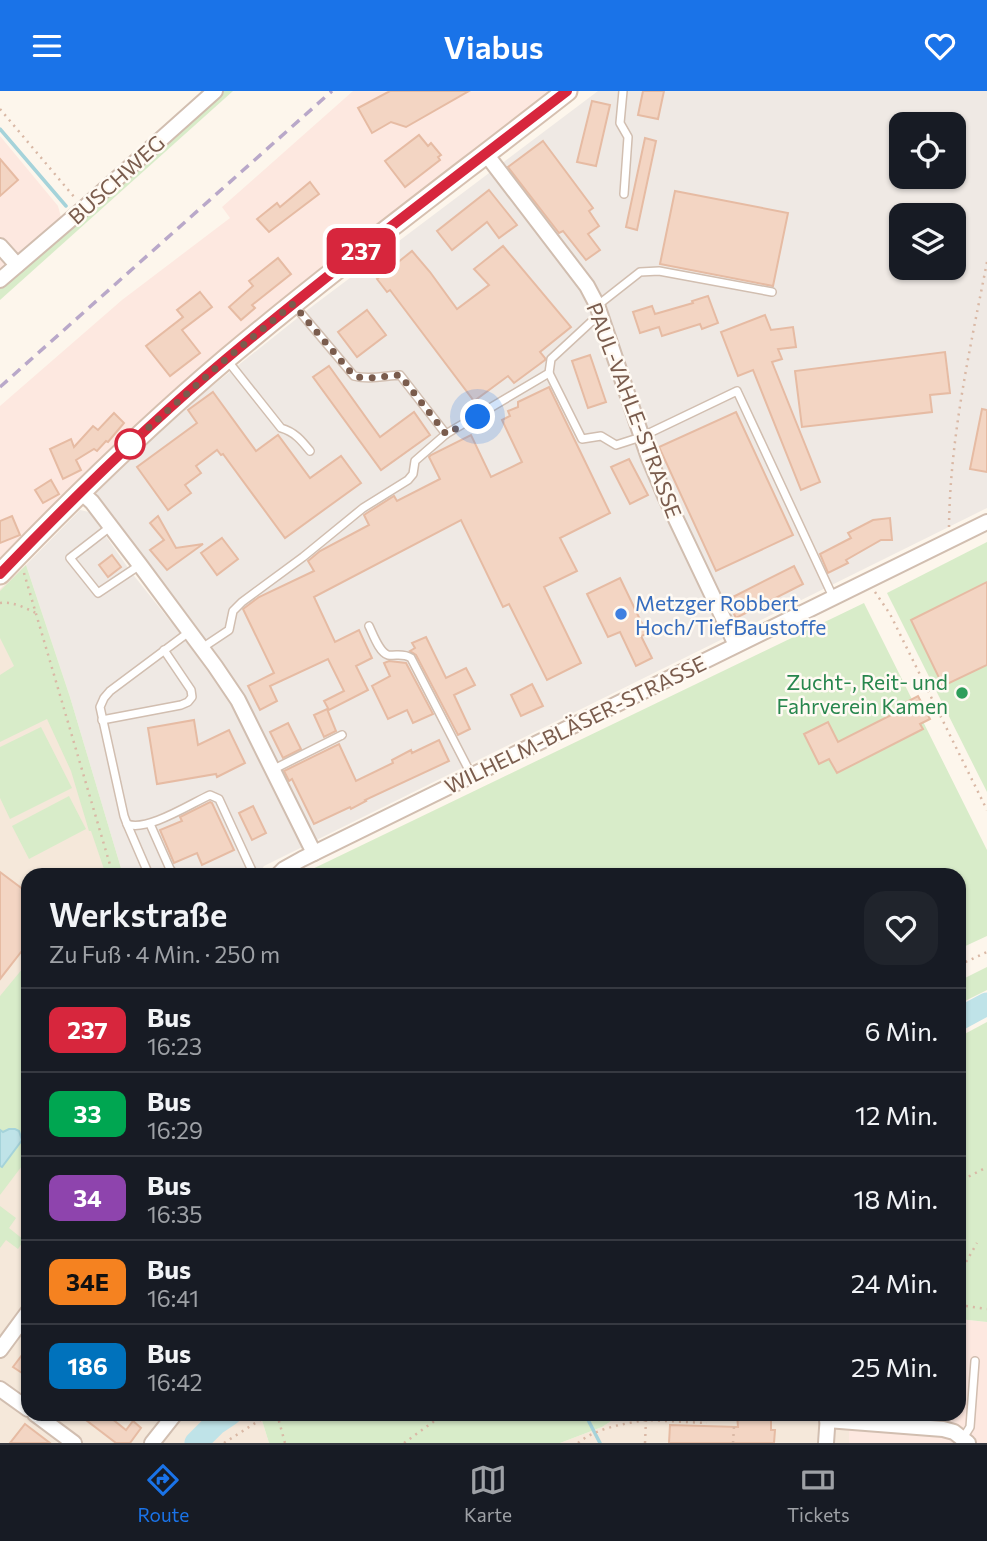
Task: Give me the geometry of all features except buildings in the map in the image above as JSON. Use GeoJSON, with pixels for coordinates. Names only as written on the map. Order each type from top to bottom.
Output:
{"type":"FeatureCollection","features":[{"type":"Feature","properties":{"kind":"street","name":"BUSCHWEG"},"geometry":{"type":"LineString","coordinates":[[0,280],[215,91]]}},
{"type":"Feature","properties":{"kind":"street"},"geometry":{"type":"LineString","coordinates":[[0,574],[129,445],[226,359],[567,91]]}},
{"type":"Feature","properties":{"kind":"street","name":"PAUL-VAHLE-STRASSE"},"geometry":{"type":"LineString","coordinates":[[486,154],[587,286],[600,311],[641,437],[665,496],[736,645]]}},
{"type":"Feature","properties":{"kind":"street"},"geometry":{"type":"LineString","coordinates":[[0,246],[17,265]]}},
{"type":"Feature","properties":{"kind":"street"},"geometry":{"type":"LineString","coordinates":[[81,492],[92,502],[140,565],[238,701],[314,853]]}},
{"type":"Feature","properties":{"kind":"street","name":"WILHELM-BLÄSER-STRASSE"},"geometry":{"type":"LineString","coordinates":[[286,868],[471,774],[987,522]]}},
{"type":"Feature","properties":{"kind":"street"},"geometry":{"type":"LineString","coordinates":[[0,1350],[21,1322]]}},
{"type":"Feature","properties":{"kind":"street"},"geometry":{"type":"LineString","coordinates":[[0,1388],[21,1404]]}},
{"type":"Feature","properties":{"kind":"street"},"geometry":{"type":"LineString","coordinates":[[44,1421],[74,1443]]}},
{"type":"Feature","properties":{"kind":"street"},"geometry":{"type":"LineString","coordinates":[[152,1443],[169,1421]]}},
{"type":"Feature","properties":{"kind":"street"},"geometry":{"type":"LineString","coordinates":[[826,1443],[828,1421]]}},
{"type":"Feature","properties":{"kind":"street"},"geometry":{"type":"LineString","coordinates":[[866,1421],[943,1429],[954,1432],[965,1440]]}},
{"type":"Feature","properties":{"kind":"lane"},"geometry":{"type":"LineString","coordinates":[[623,91],[621,123],[628,137],[624,194]]}},
{"type":"Feature","properties":{"kind":"lane"},"geometry":{"type":"LineString","coordinates":[[772,292],[659,271],[640,272],[592,322],[551,359],[549,373],[582,439],[601,436],[617,445],[641,437],[737,391],[833,597]]}},
{"type":"Feature","properties":{"kind":"lane"},"geometry":{"type":"LineString","coordinates":[[293,304],[354,376],[366,379],[400,375],[446,434]]}},
{"type":"Feature","properties":{"kind":"lane"},"geometry":{"type":"LineString","coordinates":[[226,359],[281,428],[299,437],[310,451]]}},
{"type":"Feature","properties":{"kind":"lane"},"geometry":{"type":"LineString","coordinates":[[202,648],[229,630],[233,611],[242,602],[363,508],[408,480],[413,474],[415,461],[446,434],[549,373]]}},
{"type":"Feature","properties":{"kind":"lane"},"geometry":{"type":"LineString","coordinates":[[111,527],[70,558],[98,593],[140,565]]}},
{"type":"Feature","properties":{"kind":"lane"},"geometry":{"type":"LineString","coordinates":[[369,626],[383,652],[387,655],[404,654],[411,658],[471,774]]}},
{"type":"Feature","properties":{"kind":"lane"},"geometry":{"type":"LineString","coordinates":[[146,868],[127,824],[100,707],[110,691],[189,631]]}},
{"type":"Feature","properties":{"kind":"lane"},"geometry":{"type":"LineString","coordinates":[[102,720],[188,702],[192,697],[191,690],[164,650]]}},
{"type":"Feature","properties":{"kind":"lane"},"geometry":{"type":"LineString","coordinates":[[271,770],[342,735]]}},
{"type":"Feature","properties":{"kind":"lane"},"geometry":{"type":"LineString","coordinates":[[127,824],[133,827],[150,824],[210,795],[219,799],[251,868]]}},
{"type":"Feature","properties":{"kind":"lane"},"geometry":{"type":"LineString","coordinates":[[150,824],[170,868]]}},
{"type":"Feature","properties":{"kind":"lane"},"geometry":{"type":"LineString","coordinates":[[965,1440],[970,1427],[975,1361]]}},
{"type":"Feature","properties":{"kind":"path"},"geometry":{"type":"LineString","coordinates":[[0,109],[84,208]]}},
{"type":"Feature","properties":{"kind":"path"},"geometry":{"type":"LineString","coordinates":[[949,540],[949,504],[959,410],[987,262]]}},
{"type":"Feature","properties":{"kind":"path"},"geometry":{"type":"LineString","coordinates":[[15,558],[21,565],[36,613],[111,868]]}},
{"type":"Feature","properties":{"kind":"path"},"geometry":{"type":"LineString","coordinates":[[867,581],[890,614],[987,810]]}},
{"type":"Feature","properties":{"kind":"path"},"geometry":{"type":"LineString","coordinates":[[0,603],[5,602],[36,613]]}},
{"type":"Feature","properties":{"kind":"path"},"geometry":{"type":"LineString","coordinates":[[966,962],[987,952]]}},
{"type":"Feature","properties":{"kind":"path"},"geometry":{"type":"LineString","coordinates":[[966,1178],[987,1167]]}},
{"type":"Feature","properties":{"kind":"path"},"geometry":{"type":"LineString","coordinates":[[966,1262],[977,1243]]}},
{"type":"Feature","properties":{"kind":"path"},"geometry":{"type":"LineString","coordinates":[[966,1305],[987,1309]]}},
{"type":"Feature","properties":{"kind":"path"},"geometry":{"type":"LineString","coordinates":[[224,1443],[258,1421]]}},
{"type":"Feature","properties":{"kind":"path"},"geometry":{"type":"LineString","coordinates":[[278,1421],[285,1443]]}},
{"type":"Feature","properties":{"kind":"path"},"geometry":{"type":"LineString","coordinates":[[404,1443],[434,1421]]}},
{"type":"Feature","properties":{"kind":"path"},"geometry":{"type":"LineString","coordinates":[[578,1443],[587,1436],[612,1427],[641,1421]]}},
{"type":"Feature","properties":{"kind":"path"},"geometry":{"type":"LineString","coordinates":[[645,1443],[646,1421]]}},
{"type":"Feature","properties":{"kind":"path"},"geometry":{"type":"LineString","coordinates":[[666,1421],[707,1423]]}},
{"type":"Feature","properties":{"kind":"path"},"geometry":{"type":"LineString","coordinates":[[733,1443],[734,1427]]}},
{"type":"Feature","properties":{"kind":"shaded area"},"geometry":{"type":"Polygon","coordinates":[[[353,91],[556,91],[132,435],[0,572],[0,406],[122,300],[230,218],[222,207],[353,91]]]}},
{"type":"Feature","properties":{"kind":"shaded area"},"geometry":{"type":"Polygon","coordinates":[[[598,91],[987,91],[987,508],[263,868],[121,868],[70,697],[26,565],[80,510],[89,512],[131,572],[171,622],[179,617],[88,494],[152,434],[310,308],[598,91]]]}},
{"type":"Feature","properties":{"kind":"shaded area"},"geometry":{"type":"Polygon","coordinates":[[[0,136],[58,206],[65,232],[0,289],[0,136]]]}},
{"type":"Feature","properties":{"kind":"shaded area"},"geometry":{"type":"Polygon","coordinates":[[[26,565],[121,868],[21,868],[21,1421],[262,1421],[269,1443],[0,1443],[0,589],[26,565]]]}},
{"type":"Feature","properties":{"kind":"shaded area"},"geometry":{"type":"Polygon","coordinates":[[[966,1320],[987,1322],[987,1443],[849,1443],[849,1421],[966,1421],[966,1320]]]}},
{"type":"Feature","properties":{"kind":"shaded area"},"geometry":{"type":"Polygon","coordinates":[[[611,1421],[849,1421],[849,1443],[560,1443],[611,1421]]]}},
{"type":"Feature","properties":{"kind":"green space"},"geometry":{"type":"Polygon","coordinates":[[[221,91],[233,91],[0,300],[0,289],[221,91]]]}},
{"type":"Feature","properties":{"kind":"green space","name":"Zucht-, Reit- und Fahrverein Kamen"},"geometry":{"type":"Polygon","coordinates":[[[987,542],[987,792],[887,593],[987,542]]]}},
{"type":"Feature","properties":{"kind":"green space"},"geometry":{"type":"Polygon","coordinates":[[[26,565],[70,697],[121,868],[104,868],[71,771],[47,719],[0,742],[0,675],[14,666],[0,638],[0,591],[26,565]]]}},
{"type":"Feature","properties":{"kind":"green space"},"geometry":{"type":"Polygon","coordinates":[[[864,603],[987,850],[987,936],[966,946],[966,868],[315,868],[864,603]]]}},
{"type":"Feature","properties":{"kind":"green space"},"geometry":{"type":"Polygon","coordinates":[[[41,727],[72,788],[10,819],[0,798],[0,747],[41,727]]]}},
{"type":"Feature","properties":{"kind":"green space"},"geometry":{"type":"Polygon","coordinates":[[[69,796],[86,829],[29,859],[12,826],[69,796]]]}},
{"type":"Feature","properties":{"kind":"green space"},"geometry":{"type":"Polygon","coordinates":[[[987,967],[987,990],[966,1000],[966,978],[987,967]]]}},
{"type":"Feature","properties":{"kind":"green space"},"geometry":{"type":"Polygon","coordinates":[[[21,970],[21,1167],[0,1195],[0,996],[21,970]]]}},
{"type":"Feature","properties":{"kind":"green space"},"geometry":{"type":"Polygon","coordinates":[[[987,1022],[987,1322],[966,1320],[966,1033],[987,1022]]]}},
{"type":"Feature","properties":{"kind":"green space"},"geometry":{"type":"Polygon","coordinates":[[[0,1206],[16,1218],[9,1228],[21,1238],[21,1244],[18,1249],[6,1240],[0,1248],[0,1206]]]}},
{"type":"Feature","properties":{"kind":"green space"},"geometry":{"type":"Polygon","coordinates":[[[262,1421],[611,1421],[560,1443],[269,1443],[262,1421]]]}},
{"type":"Feature","properties":{"kind":"water"},"geometry":{"type":"Polygon","coordinates":[[[9,1129],[19,1131],[21,1141],[2,1167],[0,1130],[3,1132],[9,1129]]]}},
{"type":"Feature","properties":{"kind":"waterway"},"geometry":{"type":"LineString","coordinates":[[0,129],[66,206]]}},
{"type":"Feature","properties":{"kind":"waterway"},"geometry":{"type":"LineString","coordinates":[[966,1015],[987,1004]]}},
{"type":"Feature","properties":{"kind":"waterway"},"geometry":{"type":"LineString","coordinates":[[196,1443],[220,1421]]}},
{"type":"Feature","properties":{"kind":"waterway"},"geometry":{"type":"LineString","coordinates":[[589,1421],[600,1443]]}},
{"type":"Feature","properties":{"kind":"railway"},"geometry":{"type":"LineString","coordinates":[[0,387],[332,91]]}},
{"type":"Feature","properties":{"kind":"bus line","name":"237"},"geometry":{"type":"LineString","coordinates":[[0,574],[129,445],[226,359],[309,291],[567,91]]}},
{"type":"Feature","properties":{"kind":"place","name":"Metzger Robbert Hoch/TiefBaustoffe"},"geometry":{"type":"Point","coordinates":[621,614]}},
{"type":"Feature","properties":{"kind":"place","name":"Zucht-, Reit- und Fahrverein Kamen"},"geometry":{"type":"Point","coordinates":[962,693]}},
{"type":"Feature","properties":{"kind":"route"},"geometry":{"type":"LineString","coordinates":[[130,444],[293,304],[354,376],[366,379],[400,375],[446,434],[478,417]]}}]}
